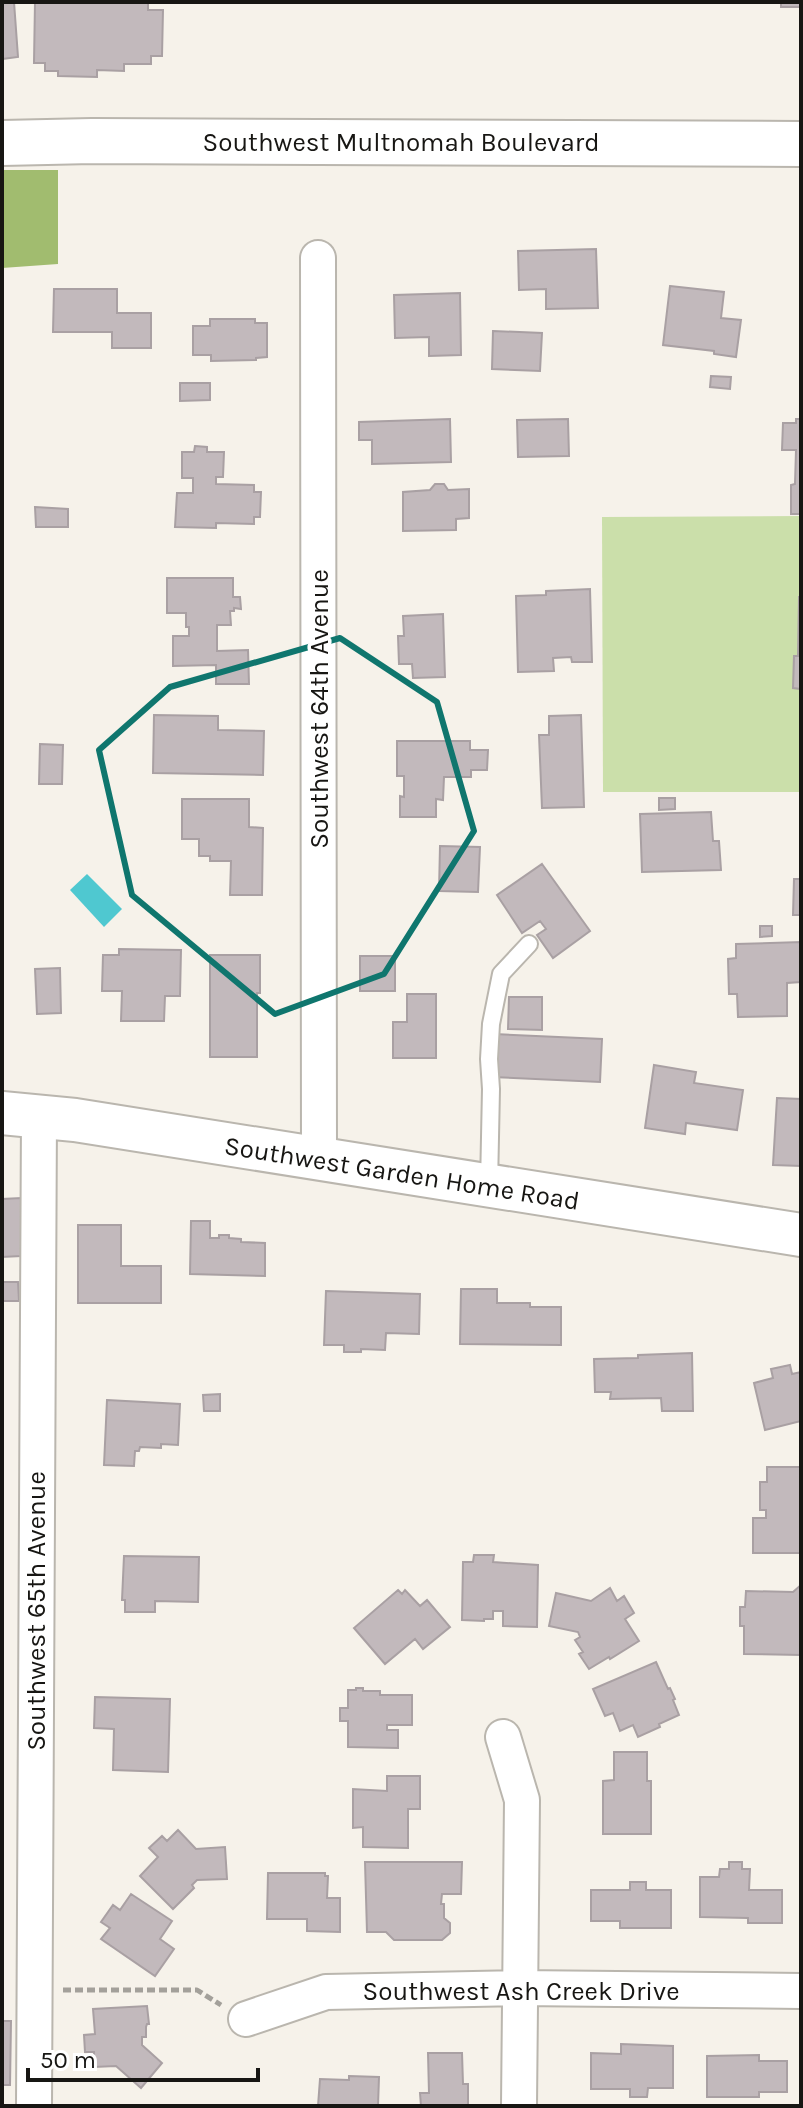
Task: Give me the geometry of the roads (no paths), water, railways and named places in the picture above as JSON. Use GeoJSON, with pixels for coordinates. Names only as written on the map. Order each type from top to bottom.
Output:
{"type":"FeatureCollection","features":[{"type":"Feature","properties":{"kind":"main road","name":"Southwest Multnomah Boulevard"},"geometry":{"type":"LineString","coordinates":[[2,143],[801,144]]}},
{"type":"Feature","properties":{"kind":"street","name":"Southwest 64th Avenue"},"geometry":{"type":"LineString","coordinates":[[318,258],[319,1160]]}},
{"type":"Feature","properties":{"kind":"street","name":"Southwest Garden Home Road"},"geometry":{"type":"LineString","coordinates":[[21,1114],[801,1235]]}},
{"type":"Feature","properties":{"kind":"street","name":"Southwest 65th Avenue"},"geometry":{"type":"LineString","coordinates":[[21,1114],[34,2106]]}},
{"type":"Feature","properties":{"kind":"street"},"geometry":{"type":"LineString","coordinates":[[503,1737],[522,1800],[519,2106]]}},
{"type":"Feature","properties":{"kind":"street","name":"Southwest Ash Creek Drive"},"geometry":{"type":"LineString","coordinates":[[246,2019],[326,1992],[519,1988],[801,1991]]}},
{"type":"Feature","properties":{"kind":"lane"},"geometry":{"type":"LineString","coordinates":[[489,1187],[491,1024],[501,974],[529,944]]}},
{"type":"Feature","properties":{"kind":"water"},"geometry":{"type":"Polygon","coordinates":[[[87,874],[122,909],[104,927],[70,890],[87,874]]]}}]}
